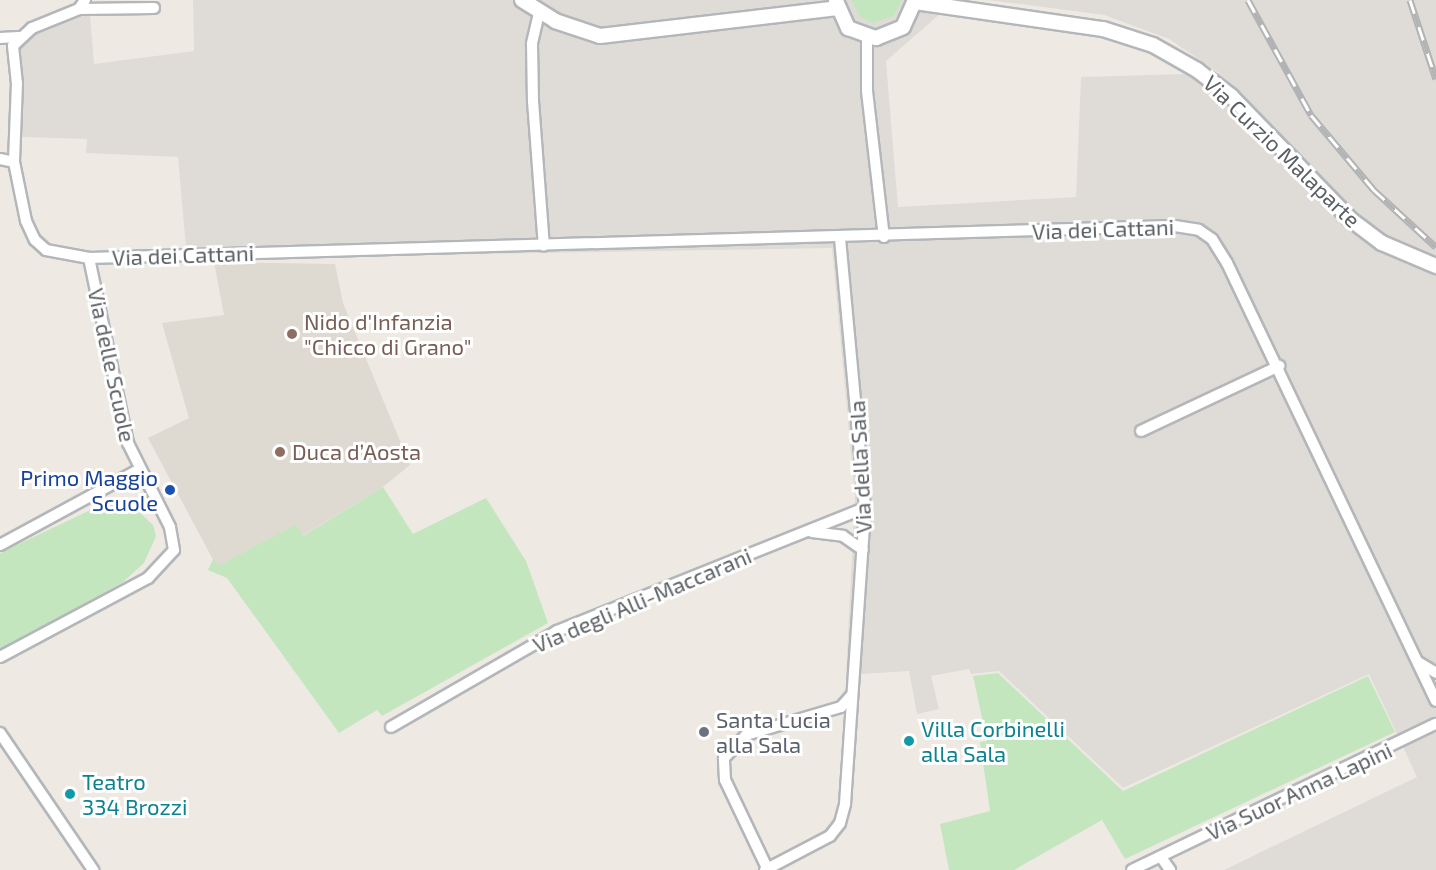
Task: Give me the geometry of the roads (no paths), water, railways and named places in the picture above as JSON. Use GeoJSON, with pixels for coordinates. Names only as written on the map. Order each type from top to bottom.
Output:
{"type":"FeatureCollection","features":[{"type":"Feature","properties":{"kind":"street"},"geometry":{"type":"LineString","coordinates":[[522,0],[539,13],[584,33],[610,36],[836,4],[848,28],[867,38],[882,38],[901,30],[911,17],[915,1]]}},
{"type":"Feature","properties":{"kind":"street","name":"Via Curzio Malaparte"},"geometry":{"type":"LineString","coordinates":[[915,1],[1103,29],[1153,45],[1183,61],[1246,110],[1350,219],[1388,247],[1436,266]]}},
{"type":"Feature","properties":{"kind":"street"},"geometry":{"type":"LineString","coordinates":[[0,38],[20,37],[82,5],[154,8]]}},
{"type":"Feature","properties":{"kind":"street"},"geometry":{"type":"LineString","coordinates":[[539,13],[532,44],[533,101],[544,246]]}},
{"type":"Feature","properties":{"kind":"street","name":"Via dei Cattani"},"geometry":{"type":"LineString","coordinates":[[20,37],[13,46],[17,83],[14,162],[26,221],[35,240],[46,250],[89,258],[1191,227],[1207,235],[1222,253],[1279,366],[1436,700]]}},
{"type":"Feature","properties":{"kind":"street"},"geometry":{"type":"LineString","coordinates":[[867,38],[867,91],[884,237]]}},
{"type":"Feature","properties":{"kind":"street"},"geometry":{"type":"LineString","coordinates":[[0,159],[14,162]]}},
{"type":"Feature","properties":{"kind":"street","name":"Via della Sala"},"geometry":{"type":"LineString","coordinates":[[840,238],[866,508],[845,804],[836,830],[766,870],[724,780],[724,758],[738,740],[756,731],[840,707],[851,696]]}},
{"type":"Feature","properties":{"kind":"street","name":"Via delle Scuole"},"geometry":{"type":"LineString","coordinates":[[0,657],[148,578],[172,556],[173,534],[138,470],[128,443],[89,258]]}},
{"type":"Feature","properties":{"kind":"street"},"geometry":{"type":"LineString","coordinates":[[1141,431],[1279,366]]}},
{"type":"Feature","properties":{"kind":"street"},"geometry":{"type":"LineString","coordinates":[[0,545],[138,470]]}},
{"type":"Feature","properties":{"kind":"street","name":"Via degli Alli-Maccarani"},"geometry":{"type":"LineString","coordinates":[[390,727],[546,637],[866,508]]}},
{"type":"Feature","properties":{"kind":"street","name":"Via degli Alli-Maccarani"},"geometry":{"type":"LineString","coordinates":[[803,532],[834,533],[863,550]]}},
{"type":"Feature","properties":{"kind":"street"},"geometry":{"type":"LineString","coordinates":[[1418,662],[1436,673]]}},
{"type":"Feature","properties":{"kind":"street"},"geometry":{"type":"LineString","coordinates":[[840,707],[850,718]]}},
{"type":"Feature","properties":{"kind":"street","name":"Via Suor Anna Lapini"},"geometry":{"type":"LineString","coordinates":[[1132,870],[1436,724]]}},
{"type":"Feature","properties":{"kind":"street"},"geometry":{"type":"LineString","coordinates":[[0,733],[93,870]]}},
{"type":"Feature","properties":{"kind":"street"},"geometry":{"type":"LineString","coordinates":[[1161,857],[1170,870]]}},
{"type":"Feature","properties":{"kind":"railway"},"geometry":{"type":"LineString","coordinates":[[1248,0],[1311,115],[1374,190],[1436,247]]}},
{"type":"Feature","properties":{"kind":"railway"},"geometry":{"type":"LineString","coordinates":[[1410,0],[1436,79]]}},
{"type":"Feature","properties":{"kind":"place","name":"Nido d'Infanzia \"Chicco di Grano\""},"geometry":{"type":"Point","coordinates":[292,334]}},
{"type":"Feature","properties":{"kind":"place","name":"Duca d’Aosta"},"geometry":{"type":"Point","coordinates":[280,452]}},
{"type":"Feature","properties":{"kind":"place","name":"Primo Maggio Scuole"},"geometry":{"type":"Point","coordinates":[170,490]}},
{"type":"Feature","properties":{"kind":"place","name":"Santa Lucia alla Sala"},"geometry":{"type":"Point","coordinates":[704,732]}},
{"type":"Feature","properties":{"kind":"place","name":"Villa Corbinelli alla Sala"},"geometry":{"type":"Point","coordinates":[909,741]}},
{"type":"Feature","properties":{"kind":"place","name":"Teatro 334 Brozzi"},"geometry":{"type":"Point","coordinates":[70,794]}}]}
